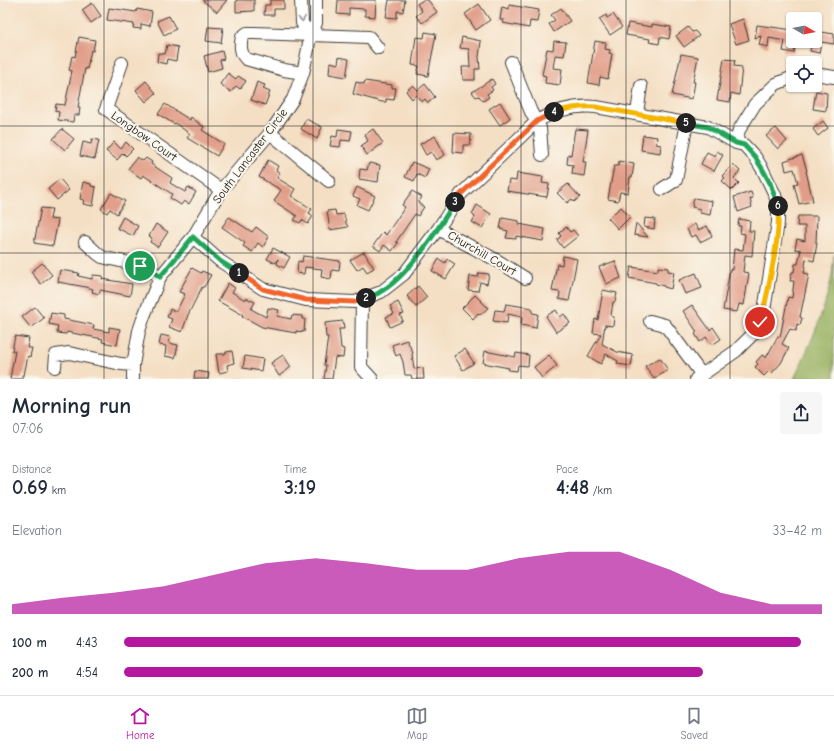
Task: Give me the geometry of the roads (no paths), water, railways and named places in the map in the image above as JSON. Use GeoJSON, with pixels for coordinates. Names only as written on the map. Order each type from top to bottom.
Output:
{"type":"FeatureCollection","features":[{"type":"Feature","properties":{"kind":"street"},"geometry":{"type":"LineString","coordinates":[[301,0],[302,23],[310,36]]}},
{"type":"Feature","properties":{"kind":"street","name":"South Lancaster Circle"},"geometry":{"type":"LineString","coordinates":[[133,379],[133,365],[136,346],[144,316],[160,277],[193,237],[222,190],[270,133],[293,100],[303,73],[310,36],[316,23],[316,0]]}},
{"type":"Feature","properties":{"kind":"street"},"geometry":{"type":"LineString","coordinates":[[303,73],[284,70],[246,59],[241,51],[241,40],[247,33],[369,37],[378,48]]}},
{"type":"Feature","properties":{"kind":"street"},"geometry":{"type":"LineString","coordinates":[[511,62],[531,112],[540,128],[542,155]]}},
{"type":"Feature","properties":{"kind":"street","name":"Longbow Court"},"geometry":{"type":"LineString","coordinates":[[122,63],[106,109],[222,190]]}},
{"type":"Feature","properties":{"kind":"street"},"geometry":{"type":"LineString","coordinates":[[822,75],[834,77]]}},
{"type":"Feature","properties":{"kind":"street"},"geometry":{"type":"LineString","coordinates":[[736,143],[739,130],[755,104],[776,84],[786,80]]}},
{"type":"Feature","properties":{"kind":"street"},"geometry":{"type":"LineString","coordinates":[[637,113],[641,86]]}},
{"type":"Feature","properties":{"kind":"street"},"geometry":{"type":"LineString","coordinates":[[193,237],[220,261],[263,289],[306,300],[355,302],[381,292],[404,274],[438,229],[461,194],[537,121],[550,114],[566,108],[582,106],[637,113],[708,127],[736,143],[744,145],[755,157],[775,195],[778,207],[778,222],[764,311],[754,333],[736,352],[699,377],[665,325],[650,320]]}},
{"type":"Feature","properties":{"kind":"street"},"geometry":{"type":"LineString","coordinates":[[662,189],[676,180],[687,123]]}},
{"type":"Feature","properties":{"kind":"street"},"geometry":{"type":"LineString","coordinates":[[270,133],[329,181]]}},
{"type":"Feature","properties":{"kind":"street","name":"Churchill Court"},"geometry":{"type":"LineString","coordinates":[[438,229],[498,261],[525,278]]}},
{"type":"Feature","properties":{"kind":"street"},"geometry":{"type":"LineString","coordinates":[[86,242],[102,257],[152,270],[160,277]]}},
{"type":"Feature","properties":{"kind":"street"},"geometry":{"type":"LineString","coordinates":[[362,300],[362,367],[372,379]]}},
{"type":"Feature","properties":{"kind":"street"},"geometry":{"type":"LineString","coordinates":[[55,367],[56,355],[69,353],[121,364],[133,365]]}}]}
